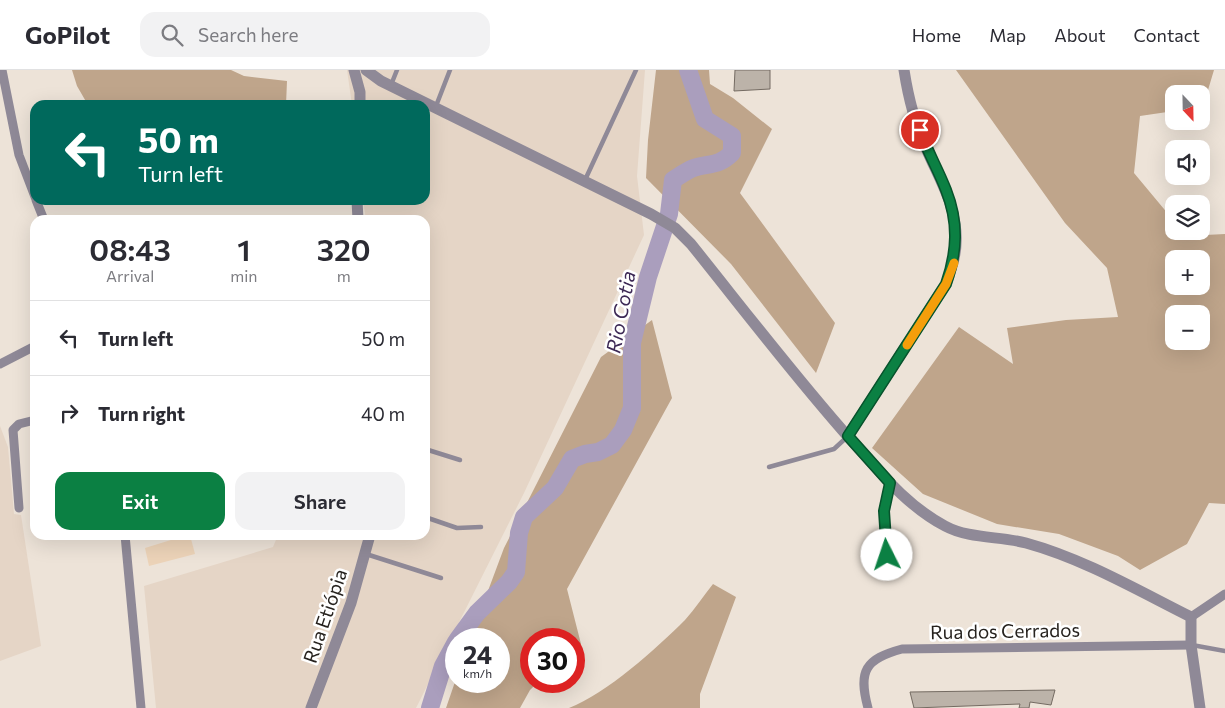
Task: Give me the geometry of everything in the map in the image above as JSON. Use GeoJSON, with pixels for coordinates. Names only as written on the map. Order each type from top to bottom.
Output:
{"type":"FeatureCollection","features":[{"type":"Feature","properties":{"kind":"street"},"geometry":{"type":"LineString","coordinates":[[2,70],[2,87],[18,155],[30,184]]}},
{"type":"Feature","properties":{"kind":"street"},"geometry":{"type":"LineString","coordinates":[[354,70],[360,92],[360,100]]}},
{"type":"Feature","properties":{"kind":"street"},"geometry":{"type":"LineString","coordinates":[[366,70],[386,83],[421,100]]}},
{"type":"Feature","properties":{"kind":"street"},"geometry":{"type":"LineString","coordinates":[[848,436],[946,284],[954,263],[956,242],[947,191],[925,147],[914,113],[904,70]]}},
{"type":"Feature","properties":{"kind":"street"},"geometry":{"type":"LineString","coordinates":[[360,92],[370,84],[386,83]]}},
{"type":"Feature","properties":{"kind":"street"},"geometry":{"type":"LineString","coordinates":[[430,104],[651,214],[675,228],[691,244],[810,393],[890,483],[927,516],[962,533],[1024,543],[1081,561],[1191,617]]}},
{"type":"Feature","properties":{"kind":"street"},"geometry":{"type":"LineString","coordinates":[[0,364],[30,349]]}},
{"type":"Feature","properties":{"kind":"street"},"geometry":{"type":"LineString","coordinates":[[19,508],[13,430],[19,424],[30,421]]}},
{"type":"Feature","properties":{"kind":"street"},"geometry":{"type":"LineString","coordinates":[[887,555],[884,511],[890,483]]}},
{"type":"Feature","properties":{"kind":"street"},"geometry":{"type":"LineString","coordinates":[[125,540],[141,708]]}},
{"type":"Feature","properties":{"kind":"street","name":"Rua Etiópia"},"geometry":{"type":"LineString","coordinates":[[311,708],[351,602],[369,540]]}},
{"type":"Feature","properties":{"kind":"street"},"geometry":{"type":"LineString","coordinates":[[1191,617],[1225,594]]}},
{"type":"Feature","properties":{"kind":"street"},"geometry":{"type":"LineString","coordinates":[[1191,617],[1191,645],[1200,708]]}},
{"type":"Feature","properties":{"kind":"street","name":"Rua dos Cerrados"},"geometry":{"type":"LineString","coordinates":[[868,708],[863,686],[863,678],[868,665],[883,654],[902,649],[1191,645]]}},
{"type":"Feature","properties":{"kind":"lane"},"geometry":{"type":"LineString","coordinates":[[386,83],[397,70]]}},
{"type":"Feature","properties":{"kind":"lane"},"geometry":{"type":"LineString","coordinates":[[436,107],[450,70]]}},
{"type":"Feature","properties":{"kind":"lane"},"geometry":{"type":"LineString","coordinates":[[585,181],[636,70]]}},
{"type":"Feature","properties":{"kind":"lane"},"geometry":{"type":"LineString","coordinates":[[769,467],[834,449],[848,436]]}},
{"type":"Feature","properties":{"kind":"lane"},"geometry":{"type":"LineString","coordinates":[[430,451],[460,460]]}},
{"type":"Feature","properties":{"kind":"lane"},"geometry":{"type":"LineString","coordinates":[[430,519],[457,528],[481,527]]}},
{"type":"Feature","properties":{"kind":"lane"},"geometry":{"type":"LineString","coordinates":[[365,553],[441,578]]}},
{"type":"Feature","properties":{"kind":"lane"},"geometry":{"type":"LineString","coordinates":[[1191,645],[1225,651]]}},
{"type":"Feature","properties":{"kind":"shaded area"},"geometry":{"type":"Polygon","coordinates":[[[72,70],[231,70],[244,76],[287,81],[286,100],[85,100],[77,86],[72,70]]]}},
{"type":"Feature","properties":{"kind":"shaded area"},"geometry":{"type":"Polygon","coordinates":[[[347,70],[645,70],[637,176],[644,235],[524,493],[456,628],[445,628],[445,650],[416,708],[156,708],[144,586],[273,547],[276,540],[430,540],[430,215],[365,215],[364,205],[430,205],[430,100],[351,100],[347,70]]]}},
{"type":"Feature","properties":{"kind":"shaded area"},"geometry":{"type":"Polygon","coordinates":[[[656,70],[709,70],[710,84],[733,98],[772,129],[740,193],[835,323],[816,373],[731,264],[646,178],[648,140],[656,70]]]}},
{"type":"Feature","properties":{"kind":"shaded area"},"geometry":{"type":"Polygon","coordinates":[[[956,70],[1214,70],[1210,85],[1165,85],[1165,112],[1140,116],[1134,173],[1165,210],[1165,240],[1210,240],[1210,235],[1225,234],[1225,504],[1209,503],[1187,544],[1140,570],[1118,556],[1059,534],[997,524],[923,494],[872,448],[959,327],[1013,364],[1007,328],[1066,320],[1118,317],[1107,268],[1065,223],[956,70]]]}},
{"type":"Feature","properties":{"kind":"shaded area"},"geometry":{"type":"Polygon","coordinates":[[[652,320],[672,398],[567,589],[577,628],[520,628],[520,693],[528,693],[520,708],[446,708],[451,693],[510,693],[510,628],[474,628],[504,548],[601,357],[652,320]]]}},
{"type":"Feature","properties":{"kind":"shaded area"},"geometry":{"type":"Polygon","coordinates":[[[0,426],[8,447],[14,514],[21,515],[41,646],[0,661],[0,426]]]}},
{"type":"Feature","properties":{"kind":"shaded area"},"geometry":{"type":"Polygon","coordinates":[[[171,540],[191,540],[195,554],[149,566],[145,548],[171,540]]]}},
{"type":"Feature","properties":{"kind":"shaded area"},"geometry":{"type":"Polygon","coordinates":[[[713,584],[736,597],[700,694],[700,708],[569,708],[615,681],[660,644],[685,620],[713,584]]]}},
{"type":"Feature","properties":{"kind":"building"},"geometry":{"type":"Polygon","coordinates":[[[735,70],[770,70],[770,89],[734,91],[735,70]]]}},
{"type":"Feature","properties":{"kind":"building"},"geometry":{"type":"Polygon","coordinates":[[[1055,690],[1051,705],[1030,702],[1029,708],[1019,708],[1020,704],[914,708],[910,692],[1055,690]]]}},
{"type":"Feature","properties":{"kind":"waterway","name":"Rio Cotia"},"geometry":{"type":"LineString","coordinates":[[466,628],[477,613],[509,582],[516,572],[519,533],[524,517],[555,488],[572,459],[598,452],[612,445],[623,430],[632,408],[632,343],[648,277],[669,214],[673,180],[691,169],[722,161],[732,153],[732,136],[705,119],[688,70]]}},
{"type":"Feature","properties":{"kind":"waterway","name":"Rio Cotia"},"geometry":{"type":"LineString","coordinates":[[430,708],[445,662]]}},
{"type":"Feature","properties":{"kind":"slow traffic"},"geometry":{"type":"LineString","coordinates":[[907,345],[946,284],[954,263]]}},
{"type":"Feature","properties":{"kind":"route"},"geometry":{"type":"LineString","coordinates":[[887,555],[884,511],[890,483],[848,436],[946,284],[954,263],[956,242],[947,191],[925,147],[920,130]]}}]}
